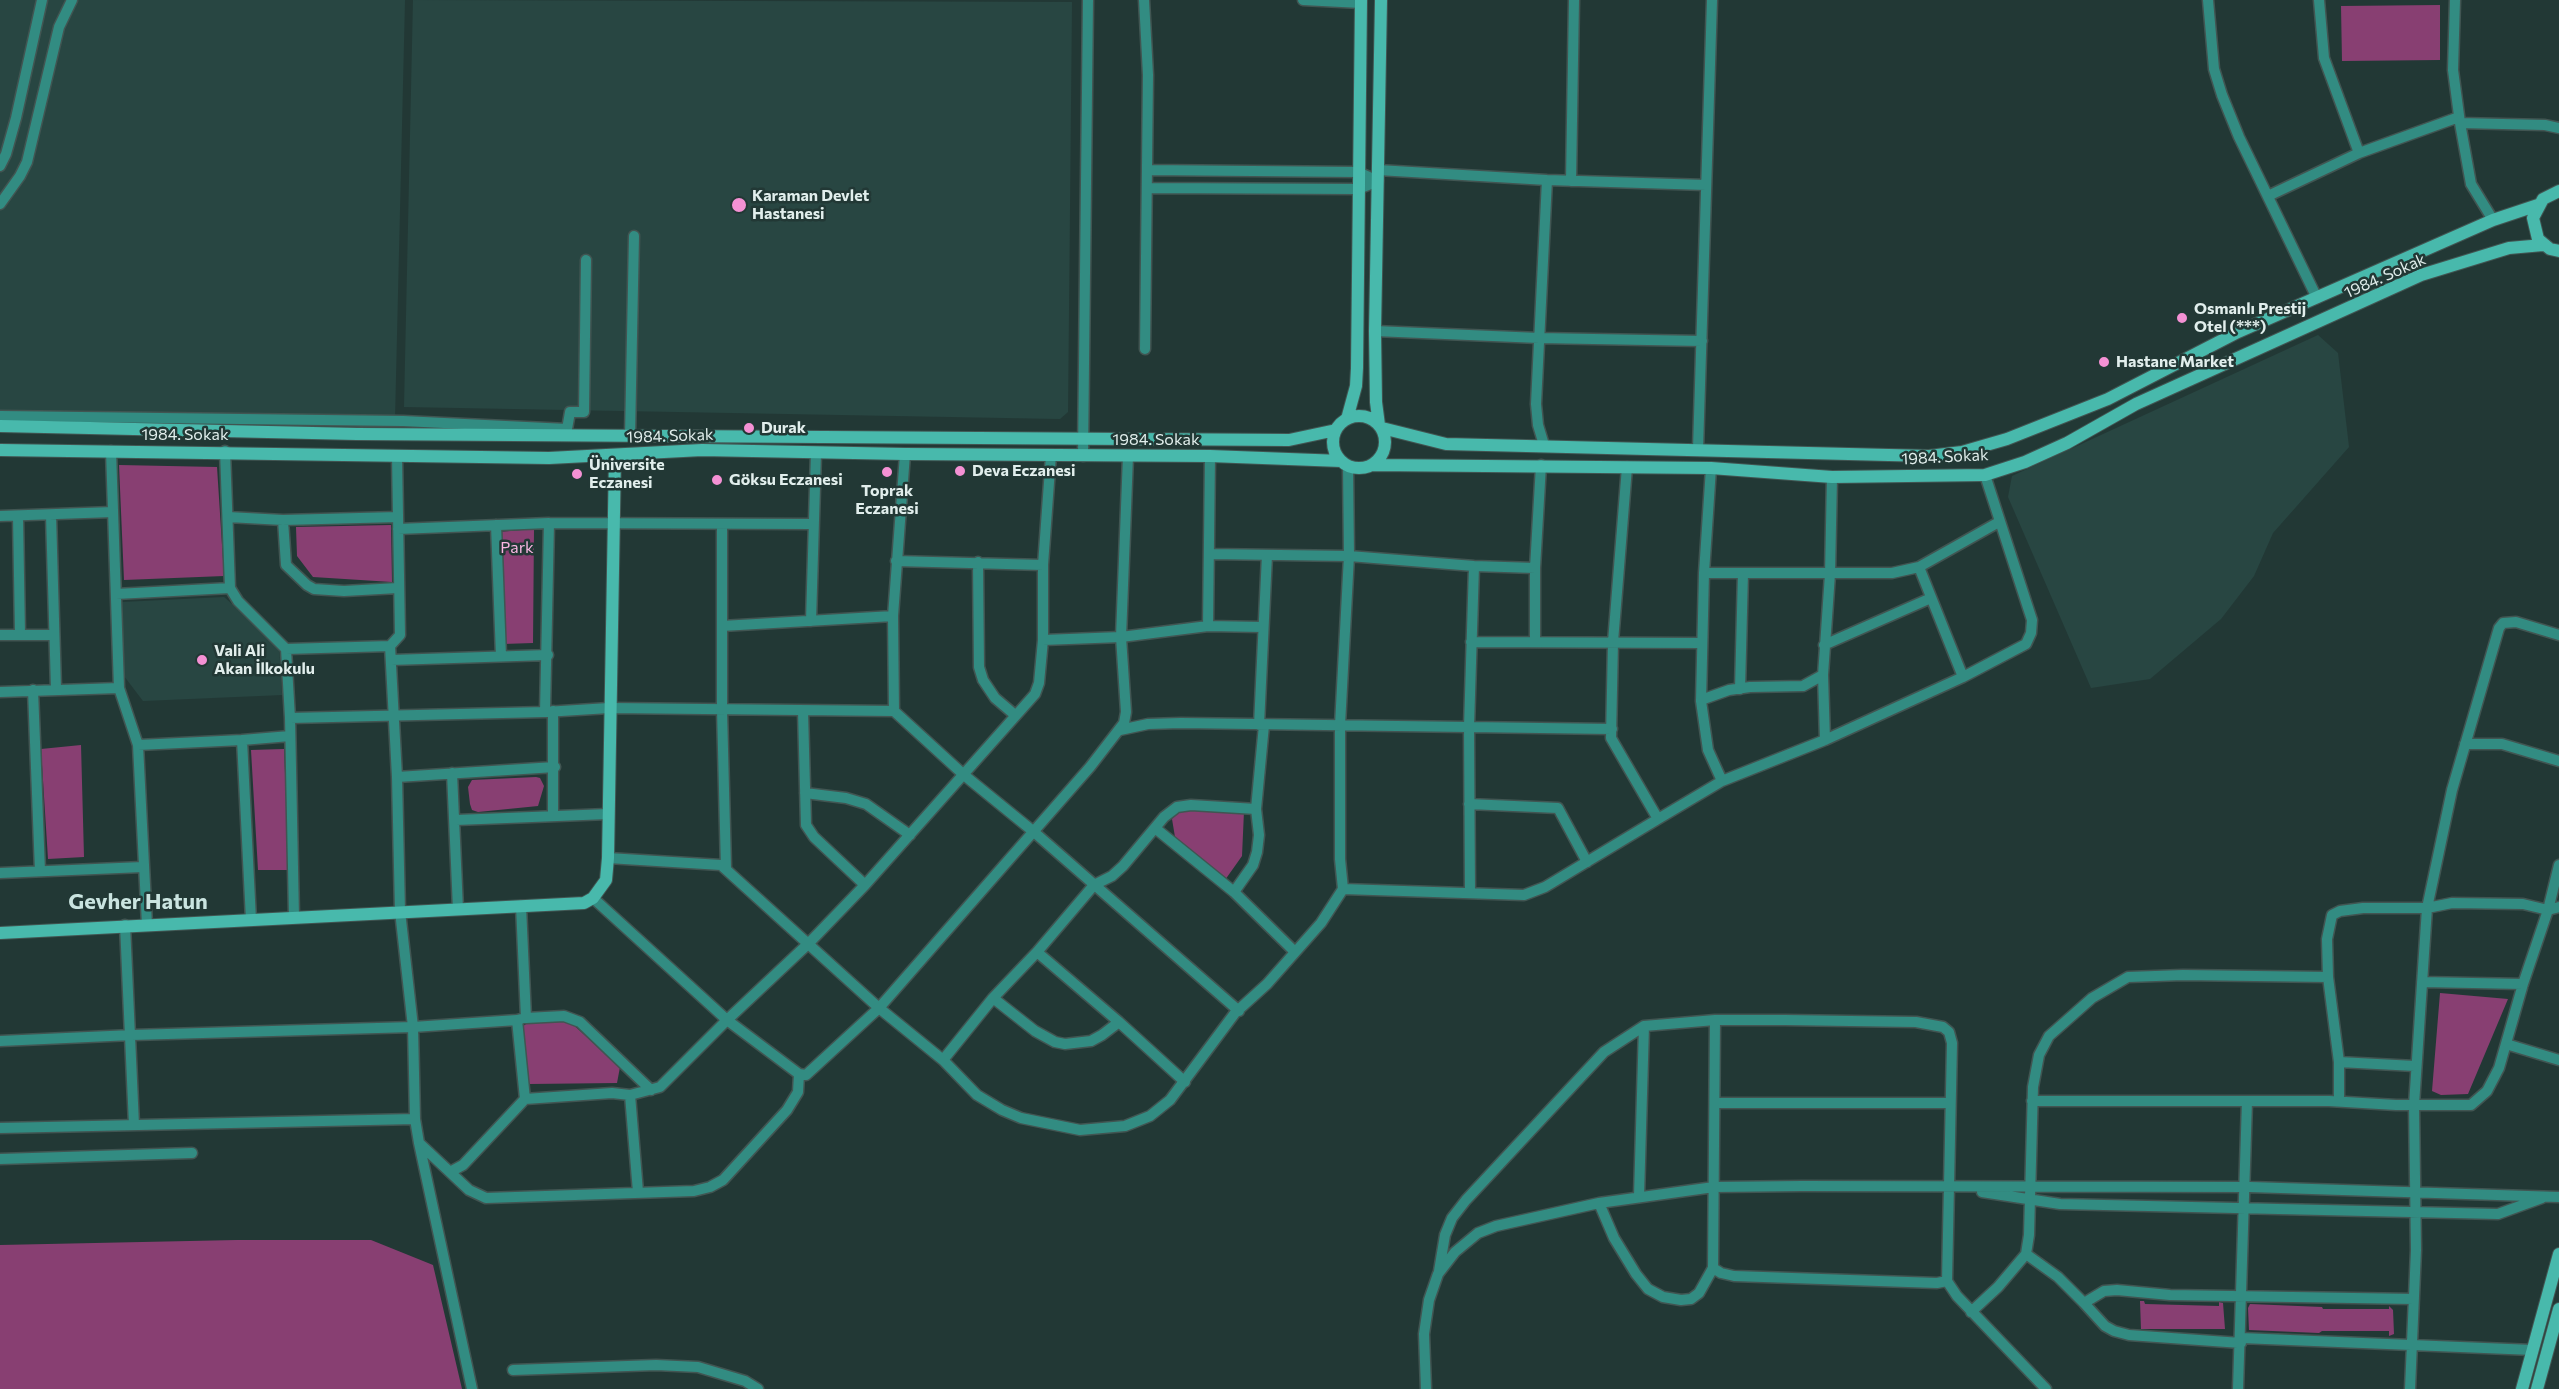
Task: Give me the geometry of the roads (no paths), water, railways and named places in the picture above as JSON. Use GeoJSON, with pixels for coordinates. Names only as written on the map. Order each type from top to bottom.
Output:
{"type":"FeatureCollection","features":[{"type":"Feature","properties":{"kind":"main road"},"geometry":{"type":"LineString","coordinates":[[1336,430],[1333,447],[1344,464],[1356,468],[1372,465],[1379,460],[1386,446],[1376,402],[1375,331],[1381,0]]}},
{"type":"Feature","properties":{"kind":"main road"},"geometry":{"type":"LineString","coordinates":[[1347,419],[1358,368],[1361,2]]}},
{"type":"Feature","properties":{"kind":"main road"},"geometry":{"type":"LineString","coordinates":[[2558,188],[2538,205],[2533,218],[2533,226],[2543,245],[2559,251]]}},
{"type":"Feature","properties":{"kind":"main road"},"geometry":{"type":"LineString","coordinates":[[0,426],[357,434],[850,435],[1289,440],[1336,430],[1347,419],[1358,415],[1367,417],[1380,426],[1446,444],[1929,456],[1962,452],[2007,439],[2108,399],[2238,332],[2493,220],[2538,205]]}},
{"type":"Feature","properties":{"kind":"main road","name":"1984. Sokak"},"geometry":{"type":"LineString","coordinates":[[1372,465],[1711,468],[1832,477],[1985,475],[2025,462],[2067,443],[2136,404],[2421,275],[2509,248],[2543,245]]}},
{"type":"Feature","properties":{"kind":"main road","name":"1984. Sokak"},"geometry":{"type":"LineString","coordinates":[[0,450],[549,458],[702,450],[1052,456],[1210,456],[1344,464]]}},
{"type":"Feature","properties":{"kind":"main road"},"geometry":{"type":"LineString","coordinates":[[1946,454],[1947,476]]}},
{"type":"Feature","properties":{"kind":"main road"},"geometry":{"type":"LineString","coordinates":[[0,933],[584,903],[592,898],[606,880],[608,858],[615,455]]}},
{"type":"Feature","properties":{"kind":"main road"},"geometry":{"type":"LineString","coordinates":[[2522,1389],[2559,1254]]}},
{"type":"Feature","properties":{"kind":"main road"},"geometry":{"type":"LineString","coordinates":[[2537,1389],[2559,1309]]}},
{"type":"Feature","properties":{"kind":"street"},"geometry":{"type":"LineString","coordinates":[[0,166],[6,154],[16,118],[42,0]]}},
{"type":"Feature","properties":{"kind":"street"},"geometry":{"type":"LineString","coordinates":[[0,204],[27,162],[59,27],[72,0]]}},
{"type":"Feature","properties":{"kind":"street"},"geometry":{"type":"LineString","coordinates":[[1083,456],[1088,0]]}},
{"type":"Feature","properties":{"kind":"street"},"geometry":{"type":"LineString","coordinates":[[1144,0],[1148,75],[1145,349]]}},
{"type":"Feature","properties":{"kind":"street"},"geometry":{"type":"LineString","coordinates":[[1304,0],[1361,2]]}},
{"type":"Feature","properties":{"kind":"street"},"geometry":{"type":"LineString","coordinates":[[1571,181],[1574,0]]}},
{"type":"Feature","properties":{"kind":"street"},"geometry":{"type":"LineString","coordinates":[[1698,449],[1712,0]]}},
{"type":"Feature","properties":{"kind":"street"},"geometry":{"type":"LineString","coordinates":[[2208,0],[2213,58],[2219,86],[2239,136],[2317,298]]}},
{"type":"Feature","properties":{"kind":"street"},"geometry":{"type":"LineString","coordinates":[[2319,0],[2324,58],[2359,153]]}},
{"type":"Feature","properties":{"kind":"street"},"geometry":{"type":"LineString","coordinates":[[2455,0],[2453,70],[2459,120],[2471,184],[2493,220]]}},
{"type":"Feature","properties":{"kind":"street"},"geometry":{"type":"LineString","coordinates":[[2268,196],[2359,153],[2459,120],[2545,125],[2559,128]]}},
{"type":"Feature","properties":{"kind":"street"},"geometry":{"type":"LineString","coordinates":[[1148,170],[1358,172],[1378,176],[1706,185]]}},
{"type":"Feature","properties":{"kind":"street"},"geometry":{"type":"LineString","coordinates":[[1147,188],[1358,189],[1378,176]]}},
{"type":"Feature","properties":{"kind":"street"},"geometry":{"type":"LineString","coordinates":[[1544,445],[1537,416],[1547,180]]}},
{"type":"Feature","properties":{"kind":"street"},"geometry":{"type":"LineString","coordinates":[[630,436],[634,236]]}},
{"type":"Feature","properties":{"kind":"street"},"geometry":{"type":"LineString","coordinates":[[0,416],[403,421],[567,429],[570,412],[584,412],[586,260]]}},
{"type":"Feature","properties":{"kind":"street"},"geometry":{"type":"LineString","coordinates":[[1375,331],[1539,338],[1702,341]]}},
{"type":"Feature","properties":{"kind":"street"},"geometry":{"type":"LineString","coordinates":[[111,451],[119,688],[138,745],[147,926]]}},
{"type":"Feature","properties":{"kind":"street"},"geometry":{"type":"LineString","coordinates":[[225,452],[230,588],[238,601],[286,649],[290,718],[294,917]]}},
{"type":"Feature","properties":{"kind":"street"},"geometry":{"type":"LineString","coordinates":[[811,621],[812,524],[816,453]]}},
{"type":"Feature","properties":{"kind":"street"},"geometry":{"type":"LineString","coordinates":[[894,711],[893,616],[905,454]]}},
{"type":"Feature","properties":{"kind":"street"},"geometry":{"type":"LineString","coordinates":[[286,649],[390,645],[400,635],[397,456]]}},
{"type":"Feature","properties":{"kind":"street"},"geometry":{"type":"LineString","coordinates":[[450,1172],[463,1165],[525,1099],[612,1093],[630,1095],[660,1087],[668,1081],[865,885],[1035,694],[1039,683],[1043,640],[1043,565],[1052,456]]}},
{"type":"Feature","properties":{"kind":"street"},"geometry":{"type":"LineString","coordinates":[[592,898],[727,1020],[799,1074],[806,1075],[879,1008],[1034,832],[1125,723],[1121,637],[1128,456]]}},
{"type":"Feature","properties":{"kind":"street"},"geometry":{"type":"LineString","coordinates":[[1208,626],[1210,456]]}},
{"type":"Feature","properties":{"kind":"street"},"geometry":{"type":"LineString","coordinates":[[608,858],[710,864],[726,868],[879,1008],[943,1060],[977,1095],[1002,1110],[1021,1118],[1080,1130],[1125,1126],[1150,1116],[1170,1100],[1239,1011],[1267,984],[1321,923],[1342,889],[1340,725],[1349,556],[1344,464]]}},
{"type":"Feature","properties":{"kind":"street"},"geometry":{"type":"LineString","coordinates":[[1535,642],[1535,568],[1541,465]]}},
{"type":"Feature","properties":{"kind":"street"},"geometry":{"type":"LineString","coordinates":[[1627,467],[1613,642],[1611,738],[1658,819]]}},
{"type":"Feature","properties":{"kind":"street"},"geometry":{"type":"LineString","coordinates":[[1711,468],[1704,573],[1701,700],[1708,750],[1722,781]]}},
{"type":"Feature","properties":{"kind":"street"},"geometry":{"type":"LineString","coordinates":[[1342,889],[1524,895],[1545,887],[1722,781],[1825,740],[1963,678],[2026,645],[2031,633],[2032,621],[1985,475]]}},
{"type":"Feature","properties":{"kind":"street"},"geometry":{"type":"LineString","coordinates":[[1825,740],[1823,675],[1830,574],[1832,477]]}},
{"type":"Feature","properties":{"kind":"street"},"geometry":{"type":"LineString","coordinates":[[0,516],[113,512]]}},
{"type":"Feature","properties":{"kind":"street"},"geometry":{"type":"LineString","coordinates":[[51,515],[56,689]]}},
{"type":"Feature","properties":{"kind":"street"},"geometry":{"type":"LineString","coordinates":[[18,516],[20,634]]}},
{"type":"Feature","properties":{"kind":"street"},"geometry":{"type":"LineString","coordinates":[[228,517],[283,520],[398,517]]}},
{"type":"Feature","properties":{"kind":"street"},"geometry":{"type":"LineString","coordinates":[[283,520],[286,565],[307,585],[314,589],[344,591],[399,588]]}},
{"type":"Feature","properties":{"kind":"street"},"geometry":{"type":"LineString","coordinates":[[1704,573],[1892,573],[1920,567],[1999,522]]}},
{"type":"Feature","properties":{"kind":"street"},"geometry":{"type":"LineString","coordinates":[[398,529],[549,523],[812,524]]}},
{"type":"Feature","properties":{"kind":"street"},"geometry":{"type":"LineString","coordinates":[[549,523],[548,655],[549,712],[555,767],[553,815]]}},
{"type":"Feature","properties":{"kind":"street"},"geometry":{"type":"LineString","coordinates":[[496,525],[501,656]]}},
{"type":"Feature","properties":{"kind":"street"},"geometry":{"type":"LineString","coordinates":[[722,525],[722,710],[726,868]]}},
{"type":"Feature","properties":{"kind":"street"},"geometry":{"type":"LineString","coordinates":[[1210,554],[1349,556],[1474,566],[1535,568]]}},
{"type":"Feature","properties":{"kind":"street"},"geometry":{"type":"LineString","coordinates":[[1234,892],[1253,865],[1259,835],[1257,809],[1262,627],[1267,555]]}},
{"type":"Feature","properties":{"kind":"street"},"geometry":{"type":"LineString","coordinates":[[896,561],[1043,565]]}},
{"type":"Feature","properties":{"kind":"street"},"geometry":{"type":"LineString","coordinates":[[978,562],[979,667],[983,680],[995,698],[1015,715]]}},
{"type":"Feature","properties":{"kind":"street"},"geometry":{"type":"LineString","coordinates":[[1470,893],[1469,727],[1474,566]]}},
{"type":"Feature","properties":{"kind":"street"},"geometry":{"type":"LineString","coordinates":[[1920,567],[1963,678]]}},
{"type":"Feature","properties":{"kind":"street"},"geometry":{"type":"LineString","coordinates":[[1740,688],[1743,573]]}},
{"type":"Feature","properties":{"kind":"street"},"geometry":{"type":"LineString","coordinates":[[116,594],[230,588]]}},
{"type":"Feature","properties":{"kind":"street"},"geometry":{"type":"LineString","coordinates":[[1824,645],[1931,598]]}},
{"type":"Feature","properties":{"kind":"street"},"geometry":{"type":"LineString","coordinates":[[722,626],[893,616]]}},
{"type":"Feature","properties":{"kind":"street"},"geometry":{"type":"LineString","coordinates":[[2410,1389],[2414,1299],[2415,1066],[2427,908],[2452,790],[2499,628],[2503,623],[2516,622],[2559,634]]}},
{"type":"Feature","properties":{"kind":"street"},"geometry":{"type":"LineString","coordinates":[[1043,640],[1121,637],[1208,626],[1262,627]]}},
{"type":"Feature","properties":{"kind":"street"},"geometry":{"type":"LineString","coordinates":[[0,635],[54,635]]}},
{"type":"Feature","properties":{"kind":"street"},"geometry":{"type":"LineString","coordinates":[[1471,642],[1701,643]]}},
{"type":"Feature","properties":{"kind":"street"},"geometry":{"type":"LineString","coordinates":[[390,645],[397,777],[400,911],[413,1027],[415,1119],[472,1389]]}},
{"type":"Feature","properties":{"kind":"street"},"geometry":{"type":"LineString","coordinates":[[391,660],[548,655]]}},
{"type":"Feature","properties":{"kind":"street"},"geometry":{"type":"LineString","coordinates":[[1701,700],[1740,688],[1803,686],[1823,675]]}},
{"type":"Feature","properties":{"kind":"street"},"geometry":{"type":"LineString","coordinates":[[0,692],[119,688]]}},
{"type":"Feature","properties":{"kind":"street"},"geometry":{"type":"LineString","coordinates":[[33,690],[40,871]]}},
{"type":"Feature","properties":{"kind":"street"},"geometry":{"type":"LineString","coordinates":[[290,718],[549,712],[609,708],[894,711],[964,775],[1034,832],[1239,1011]]}},
{"type":"Feature","properties":{"kind":"street"},"geometry":{"type":"LineString","coordinates":[[803,711],[806,825],[814,837],[865,885]]}},
{"type":"Feature","properties":{"kind":"street"},"geometry":{"type":"LineString","coordinates":[[1120,730],[1148,724],[1612,729]]}},
{"type":"Feature","properties":{"kind":"street"},"geometry":{"type":"LineString","coordinates":[[138,745],[290,736]]}},
{"type":"Feature","properties":{"kind":"street"},"geometry":{"type":"LineString","coordinates":[[242,740],[250,920]]}},
{"type":"Feature","properties":{"kind":"street"},"geometry":{"type":"LineString","coordinates":[[2466,744],[2502,744],[2559,761]]}},
{"type":"Feature","properties":{"kind":"street"},"geometry":{"type":"LineString","coordinates":[[397,777],[555,767]]}},
{"type":"Feature","properties":{"kind":"street"},"geometry":{"type":"LineString","coordinates":[[452,773],[456,820],[458,909]]}},
{"type":"Feature","properties":{"kind":"street"},"geometry":{"type":"LineString","coordinates":[[805,793],[846,798],[866,804],[910,835]]}},
{"type":"Feature","properties":{"kind":"street"},"geometry":{"type":"LineString","coordinates":[[1469,804],[1557,808],[1587,862]]}},
{"type":"Feature","properties":{"kind":"street"},"geometry":{"type":"LineString","coordinates":[[943,1060],[993,998],[1037,952],[1094,885],[1112,876],[1123,866],[1155,828],[1177,807],[1191,805],[1257,809]]}},
{"type":"Feature","properties":{"kind":"street"},"geometry":{"type":"LineString","coordinates":[[456,820],[608,814]]}},
{"type":"Feature","properties":{"kind":"street"},"geometry":{"type":"LineString","coordinates":[[1155,828],[1234,892],[1294,951]]}},
{"type":"Feature","properties":{"kind":"street"},"geometry":{"type":"LineString","coordinates":[[2032,1101],[2339,1101],[2471,1105],[2487,1091],[2499,1068],[2523,984],[2554,909],[2559,865]]}},
{"type":"Feature","properties":{"kind":"street"},"geometry":{"type":"LineString","coordinates":[[0,873],[143,867]]}},
{"type":"Feature","properties":{"kind":"street"},"geometry":{"type":"LineString","coordinates":[[2339,1101],[2339,1062],[2328,977],[2327,939],[2332,915],[2340,911],[2363,908],[2427,908],[2452,903],[2523,904],[2554,909]]}},
{"type":"Feature","properties":{"kind":"street"},"geometry":{"type":"LineString","coordinates":[[521,906],[521,1019],[525,1099]]}},
{"type":"Feature","properties":{"kind":"street"},"geometry":{"type":"LineString","coordinates":[[125,925],[132,1035],[134,1125]]}},
{"type":"Feature","properties":{"kind":"street"},"geometry":{"type":"LineString","coordinates":[[1037,952],[1185,1082]]}},
{"type":"Feature","properties":{"kind":"street"},"geometry":{"type":"LineString","coordinates":[[1971,1312],[1998,1287],[2026,1254],[2031,1185],[2032,1101],[2039,1055],[2049,1036],[2092,998],[2128,977],[2195,975],[2328,977]]}},
{"type":"Feature","properties":{"kind":"street"},"geometry":{"type":"LineString","coordinates":[[2422,982],[2523,984]]}},
{"type":"Feature","properties":{"kind":"street"},"geometry":{"type":"LineString","coordinates":[[993,998],[1035,1031],[1055,1042],[1065,1044],[1091,1041],[1119,1022]]}},
{"type":"Feature","properties":{"kind":"street"},"geometry":{"type":"LineString","coordinates":[[0,1041],[413,1027],[564,1016],[580,1022],[651,1090]]}},
{"type":"Feature","properties":{"kind":"street"},"geometry":{"type":"LineString","coordinates":[[1599,1203],[1614,1238],[1648,1289],[1663,1297],[1681,1300],[1691,1299],[1699,1293],[1713,1268],[1715,1020]]}},
{"type":"Feature","properties":{"kind":"street"},"geometry":{"type":"LineString","coordinates":[[1426,1389],[1423,1373],[1424,1334],[1429,1299],[1438,1274],[1445,1235],[1452,1218],[1466,1200],[1604,1052],[1644,1026],[1715,1020],[1916,1022],[1943,1027],[1949,1032],[1952,1044],[1947,1281],[1971,1312],[2046,1389]]}},
{"type":"Feature","properties":{"kind":"street"},"geometry":{"type":"LineString","coordinates":[[1639,1196],[1644,1026]]}},
{"type":"Feature","properties":{"kind":"street"},"geometry":{"type":"LineString","coordinates":[[2506,1044],[2559,1060]]}},
{"type":"Feature","properties":{"kind":"street"},"geometry":{"type":"LineString","coordinates":[[2339,1062],[2415,1066]]}},
{"type":"Feature","properties":{"kind":"street"},"geometry":{"type":"LineString","coordinates":[[419,1143],[469,1190],[486,1198],[694,1191],[710,1187],[723,1180],[794,1100],[799,1074]]}},
{"type":"Feature","properties":{"kind":"street"},"geometry":{"type":"LineString","coordinates":[[630,1095],[638,1192]]}},
{"type":"Feature","properties":{"kind":"street"},"geometry":{"type":"LineString","coordinates":[[2238,1389],[2247,1101]]}},
{"type":"Feature","properties":{"kind":"street"},"geometry":{"type":"LineString","coordinates":[[1716,1103],[1950,1103]]}},
{"type":"Feature","properties":{"kind":"street"},"geometry":{"type":"LineString","coordinates":[[0,1128],[415,1119]]}},
{"type":"Feature","properties":{"kind":"street"},"geometry":{"type":"LineString","coordinates":[[0,1159],[192,1153]]}},
{"type":"Feature","properties":{"kind":"street"},"geometry":{"type":"LineString","coordinates":[[1438,1274],[1455,1252],[1478,1233],[1496,1226],[1599,1203],[1714,1187],[1949,1188],[2031,1185],[2243,1187],[2559,1197]]}},
{"type":"Feature","properties":{"kind":"street"},"geometry":{"type":"LineString","coordinates":[[1949,1188],[2060,1204],[2498,1214],[2546,1196]]}},
{"type":"Feature","properties":{"kind":"street"},"geometry":{"type":"LineString","coordinates":[[2026,1254],[2058,1277],[2105,1326],[2129,1335],[2241,1341],[2534,1350]]}},
{"type":"Feature","properties":{"kind":"street"},"geometry":{"type":"LineString","coordinates":[[1713,1268],[1720,1273],[1734,1276],[1937,1283],[1947,1281]]}},
{"type":"Feature","properties":{"kind":"street"},"geometry":{"type":"LineString","coordinates":[[2084,1303],[2104,1291],[2117,1290],[2169,1294],[2414,1299]]}},
{"type":"Feature","properties":{"kind":"street"},"geometry":{"type":"LineString","coordinates":[[513,1370],[656,1365],[698,1367],[718,1371],[745,1381],[758,1389]]}},
{"type":"Feature","properties":{"kind":"place","name":"Karaman Devlet Hastanesi"},"geometry":{"type":"Point","coordinates":[739,205]}},
{"type":"Feature","properties":{"kind":"place","name":"Osmanlı Prestij Otel (***)"},"geometry":{"type":"Point","coordinates":[2182,318]}},
{"type":"Feature","properties":{"kind":"place","name":"Hastane Market"},"geometry":{"type":"Point","coordinates":[2104,362]}},
{"type":"Feature","properties":{"kind":"place","name":"Durak"},"geometry":{"type":"Point","coordinates":[749,428]}},
{"type":"Feature","properties":{"kind":"place","name":"Deva Eczanesi"},"geometry":{"type":"Point","coordinates":[960,471]}},
{"type":"Feature","properties":{"kind":"place","name":"Toprak Eczanesi"},"geometry":{"type":"Point","coordinates":[887,472]}},
{"type":"Feature","properties":{"kind":"place","name":"Üniversite Eczanesi"},"geometry":{"type":"Point","coordinates":[577,474]}},
{"type":"Feature","properties":{"kind":"place","name":"Göksu Eczanesi"},"geometry":{"type":"Point","coordinates":[717,480]}},
{"type":"Feature","properties":{"kind":"place","name":"Vali Ali Akan İlkokulu"},"geometry":{"type":"Point","coordinates":[202,660]}},
{"type":"Feature","properties":{"kind":"district","name":"Gevher Hatun"},"geometry":{"type":"Point","coordinates":[138,902]}},
{"type":"Feature","properties":{"kind":"park label","name":"Park"},"geometry":{"type":"Point","coordinates":[517,548]}}]}
